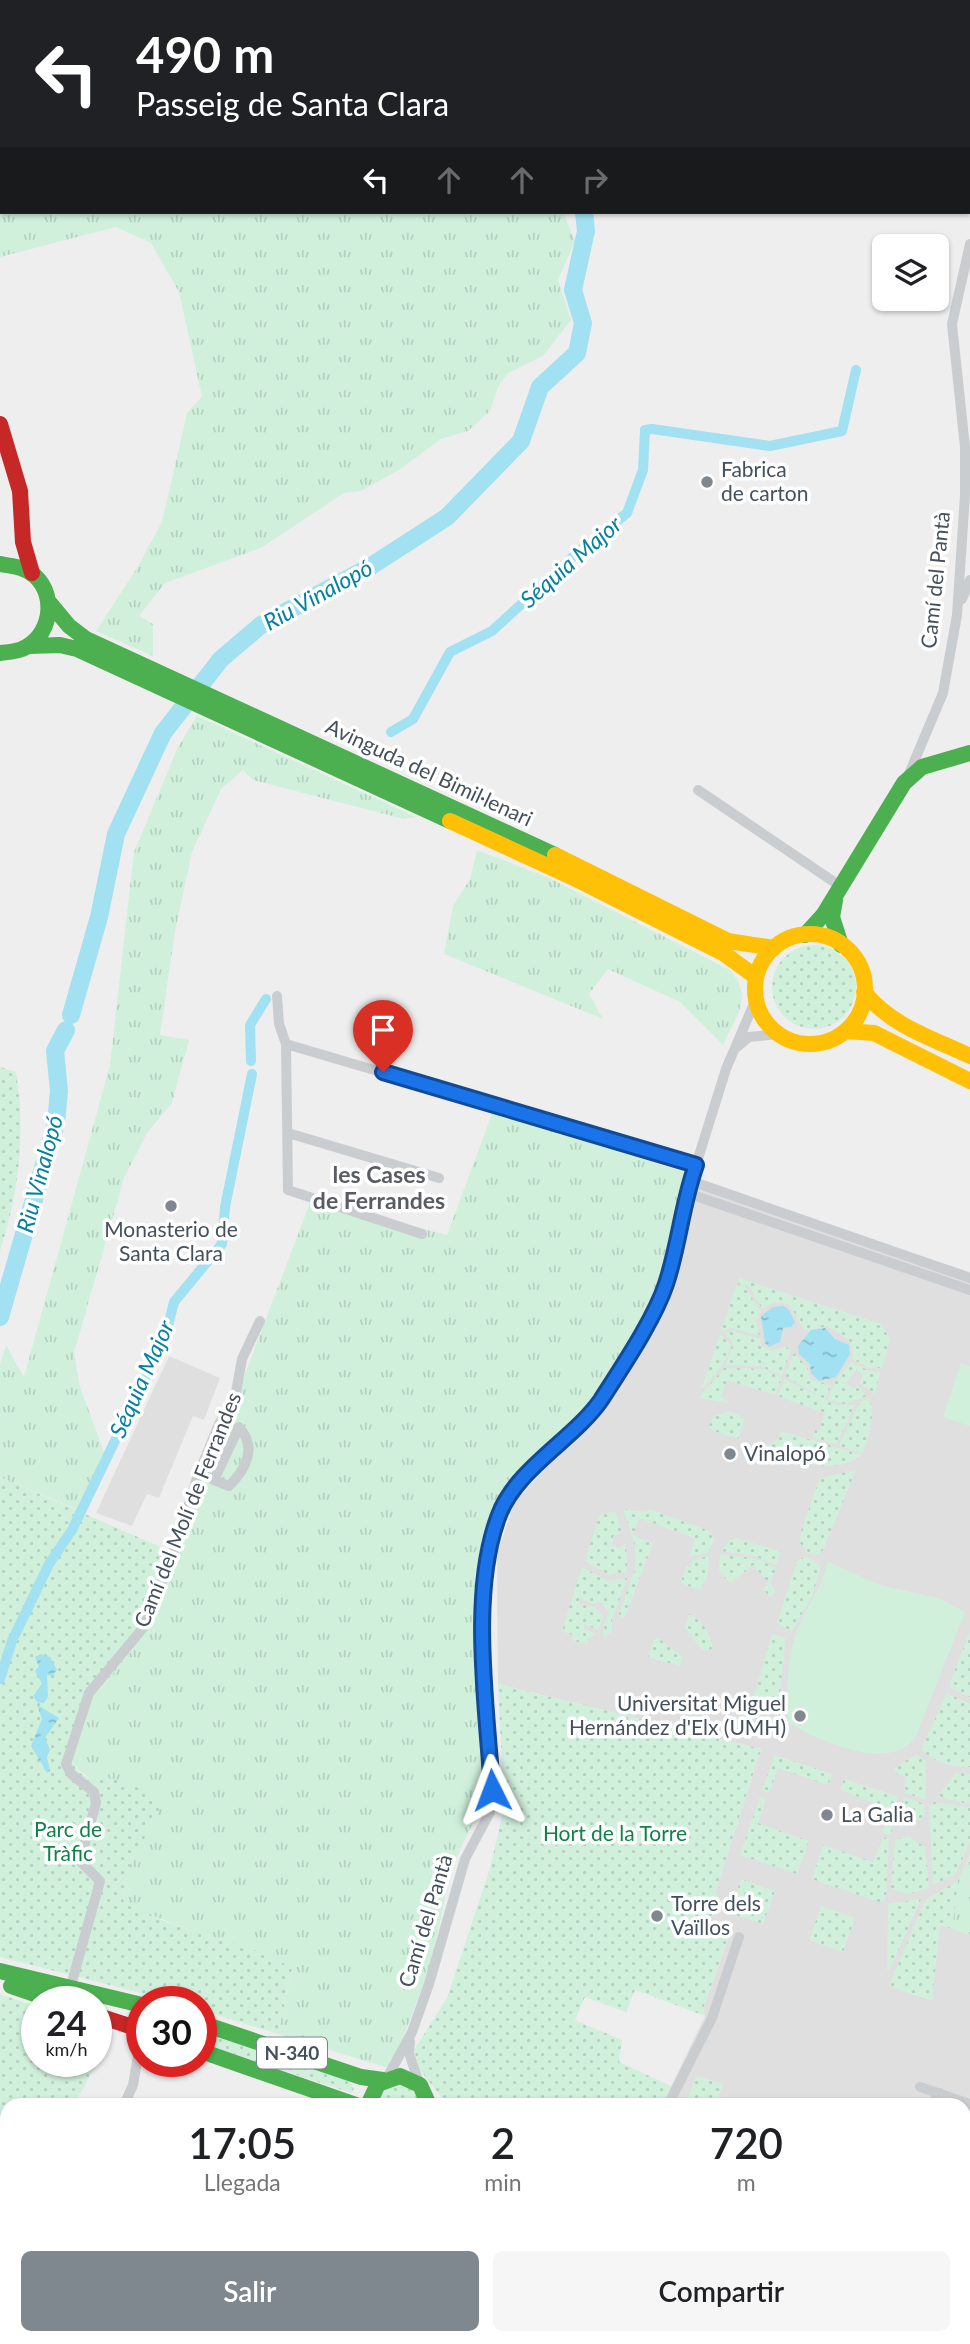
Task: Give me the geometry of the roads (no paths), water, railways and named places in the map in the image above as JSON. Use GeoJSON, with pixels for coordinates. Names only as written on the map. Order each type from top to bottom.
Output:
{"type":"FeatureCollection","features":[{"type":"Feature","properties":{"kind":"main road","name":"Avinguda del Bimil·lenari"},"geometry":{"type":"LineString","coordinates":[[0,424],[20,491],[23,542],[32,573],[69,626],[86,639],[723,953],[756,977]]}},
{"type":"Feature","properties":{"kind":"main road"},"geometry":{"type":"LineString","coordinates":[[23,542],[5,564],[32,573]]}},
{"type":"Feature","properties":{"kind":"main road"},"geometry":{"type":"LineString","coordinates":[[0,653],[21,651],[30,646],[45,630],[49,601]]}},
{"type":"Feature","properties":{"kind":"main road","name":"Avinguda del Bimil·lenari"},"geometry":{"type":"LineString","coordinates":[[30,646],[60,645],[77,649],[578,865],[728,940],[774,948]]}},
{"type":"Feature","properties":{"kind":"main road"},"geometry":{"type":"LineString","coordinates":[[904,783],[922,767],[970,753]]}},
{"type":"Feature","properties":{"kind":"main road","name":"Camí del Pantà"},"geometry":{"type":"LineString","coordinates":[[805,935],[824,914],[904,783]]}},
{"type":"Feature","properties":{"kind":"main road"},"geometry":{"type":"LineString","coordinates":[[838,890],[832,917],[841,945]]}},
{"type":"Feature","properties":{"kind":"main road"},"geometry":{"type":"LineString","coordinates":[[864,992],[858,1016],[845,1031],[816,1044],[795,1042],[778,1034],[764,1019],[756,999],[756,977],[762,961],[783,941],[805,935],[821,936],[841,945],[858,964],[864,992],[872,1004],[885,1014],[970,1056]]}},
{"type":"Feature","properties":{"kind":"main road"},"geometry":{"type":"LineString","coordinates":[[845,1031],[874,1033],[970,1081]]}},
{"type":"Feature","properties":{"kind":"main road"},"geometry":{"type":"LineString","coordinates":[[0,1971],[58,1986]]}},
{"type":"Feature","properties":{"kind":"main road"},"geometry":{"type":"LineString","coordinates":[[0,1982],[21,1989]]}},
{"type":"Feature","properties":{"kind":"main road","name":"N-340"},"geometry":{"type":"LineString","coordinates":[[217,2028],[361,2077],[385,2079],[400,2076],[431,2098]]}},
{"type":"Feature","properties":{"kind":"main road","name":"N-340"},"geometry":{"type":"LineString","coordinates":[[217,2057],[336,2098]]}},
{"type":"Feature","properties":{"kind":"main road"},"geometry":{"type":"LineString","coordinates":[[370,2098],[372,2091],[385,2079]]}},
{"type":"Feature","properties":{"kind":"street","name":"Camí del Pantà"},"geometry":{"type":"LineString","coordinates":[[904,783],[943,693],[958,608],[965,447],[952,324],[970,244]]}},
{"type":"Feature","properties":{"kind":"street"},"geometry":{"type":"LineString","coordinates":[[958,608],[970,580]]}},
{"type":"Feature","properties":{"kind":"street"},"geometry":{"type":"LineString","coordinates":[[698,790],[838,890]]}},
{"type":"Feature","properties":{"kind":"street"},"geometry":{"type":"LineString","coordinates":[[277,996],[279,1024],[286,1044],[288,1190],[422,1234]]}},
{"type":"Feature","properties":{"kind":"street","name":"Camí del Pantà"},"geometry":{"type":"LineString","coordinates":[[385,2079],[412,2032],[429,1984],[465,1859],[490,1812],[483,1608],[492,1536],[500,1512],[513,1491],[599,1402],[665,1286],[687,1193],[731,1053],[756,999]]}},
{"type":"Feature","properties":{"kind":"street"},"geometry":{"type":"LineString","coordinates":[[731,1053],[749,1037],[778,1034]]}},
{"type":"Feature","properties":{"kind":"street"},"geometry":{"type":"LineString","coordinates":[[286,1044],[696,1165]]}},
{"type":"Feature","properties":{"kind":"street"},"geometry":{"type":"LineString","coordinates":[[288,1133],[439,1178]]}},
{"type":"Feature","properties":{"kind":"street"},"geometry":{"type":"LineString","coordinates":[[691,1181],[970,1278]]}},
{"type":"Feature","properties":{"kind":"street"},"geometry":{"type":"LineString","coordinates":[[687,1193],[970,1290]]}},
{"type":"Feature","properties":{"kind":"street","name":"Camí del Molí de Ferrandes"},"geometry":{"type":"LineString","coordinates":[[71,1986],[100,1881],[80,1861],[96,1803],[94,1793],[71,1774],[66,1764],[89,1693],[143,1628],[174,1551],[199,1473],[219,1424],[236,1392],[242,1359],[260,1321]]}},
{"type":"Feature","properties":{"kind":"street"},"geometry":{"type":"LineString","coordinates":[[199,1473],[214,1480],[229,1486],[238,1477],[250,1449],[249,1438],[239,1427],[214,1480]]}},
{"type":"Feature","properties":{"kind":"street"},"geometry":{"type":"LineString","coordinates":[[672,2098],[712,2018],[739,1937]]}},
{"type":"Feature","properties":{"kind":"street","name":"Camí del Pantà"},"geometry":{"type":"LineString","coordinates":[[412,2032],[409,2053],[432,2098]]}},
{"type":"Feature","properties":{"kind":"street"},"geometry":{"type":"LineString","coordinates":[[126,2098],[133,2077]]}},
{"type":"Feature","properties":{"kind":"street"},"geometry":{"type":"LineString","coordinates":[[920,2087],[954,2098]]}},
{"type":"Feature","properties":{"kind":"street"},"geometry":{"type":"LineString","coordinates":[[936,2098],[940,2093]]}},
{"type":"Feature","properties":{"kind":"water"},"geometry":{"type":"Polygon","coordinates":[[[783,1306],[789,1310],[795,1322],[791,1327],[783,1328],[780,1342],[769,1347],[765,1343],[761,1316],[773,1307],[783,1306]]]}},
{"type":"Feature","properties":{"kind":"water"},"geometry":{"type":"Polygon","coordinates":[[[825,1328],[835,1339],[849,1345],[850,1354],[836,1377],[819,1381],[811,1373],[810,1364],[799,1354],[798,1346],[811,1330],[825,1328]]]}},
{"type":"Feature","properties":{"kind":"water"},"geometry":{"type":"Polygon","coordinates":[[[41,1654],[50,1657],[57,1670],[52,1676],[47,1675],[48,1697],[44,1703],[37,1702],[33,1696],[42,1684],[35,1671],[39,1666],[35,1657],[41,1654]]]}},
{"type":"Feature","properties":{"kind":"water"},"geometry":{"type":"Polygon","coordinates":[[[37,1705],[59,1718],[45,1738],[50,1750],[47,1757],[50,1771],[47,1773],[31,1746],[42,1719],[37,1705]]]}},
{"type":"Feature","properties":{"kind":"waterway","name":"Riu Vinalopó"},"geometry":{"type":"LineString","coordinates":[[71,1015],[99,917],[116,834],[163,733],[221,659],[261,625],[368,568],[447,517],[521,441],[540,387],[577,353],[583,323],[573,290],[586,231],[584,214]]}},
{"type":"Feature","properties":{"kind":"waterway","name":"Séquia Major"},"geometry":{"type":"LineString","coordinates":[[391,732],[413,719],[450,652],[492,631],[577,553],[627,513],[643,470],[645,430],[770,446],[842,431],[856,370]]}},
{"type":"Feature","properties":{"kind":"waterway","name":"Séquia Major"},"geometry":{"type":"LineString","coordinates":[[251,1061],[250,1025],[266,999]]}},
{"type":"Feature","properties":{"kind":"waterway","name":"Riu Vinalopó"},"geometry":{"type":"LineString","coordinates":[[0,1317],[56,1123],[59,1091],[55,1051],[66,1030]]}},
{"type":"Feature","properties":{"kind":"waterway","name":"Séquia Major"},"geometry":{"type":"LineString","coordinates":[[0,1679],[12,1641],[49,1564],[72,1530],[165,1337],[174,1302],[222,1244],[225,1207],[252,1074]]}},
{"type":"Feature","properties":{"kind":"place","name":"Fabrica de carton"},"geometry":{"type":"Point","coordinates":[707,482]}},
{"type":"Feature","properties":{"kind":"place","name":"Monasterio de Santa Clara"},"geometry":{"type":"Point","coordinates":[171,1206]}},
{"type":"Feature","properties":{"kind":"place","name":"Vinalopó"},"geometry":{"type":"Point","coordinates":[730,1454]}},
{"type":"Feature","properties":{"kind":"place","name":"Universitat Miguel Hernández d'Elx (UMH)"},"geometry":{"type":"Point","coordinates":[800,1716]}},
{"type":"Feature","properties":{"kind":"place","name":"La Galia"},"geometry":{"type":"Point","coordinates":[827,1815]}},
{"type":"Feature","properties":{"kind":"place","name":"Torre dels Vaïllos"},"geometry":{"type":"Point","coordinates":[657,1916]}},
{"type":"Feature","properties":{"kind":"district","name":"les Cases de Ferrandes"},"geometry":{"type":"Point","coordinates":[379,1188]}},
{"type":"Feature","properties":{"kind":"park label","name":"Hort de la Torre"},"geometry":{"type":"Point","coordinates":[615,1834]}},
{"type":"Feature","properties":{"kind":"park label","name":"Parc de Tràfic"},"geometry":{"type":"Point","coordinates":[68,1842]}}]}
